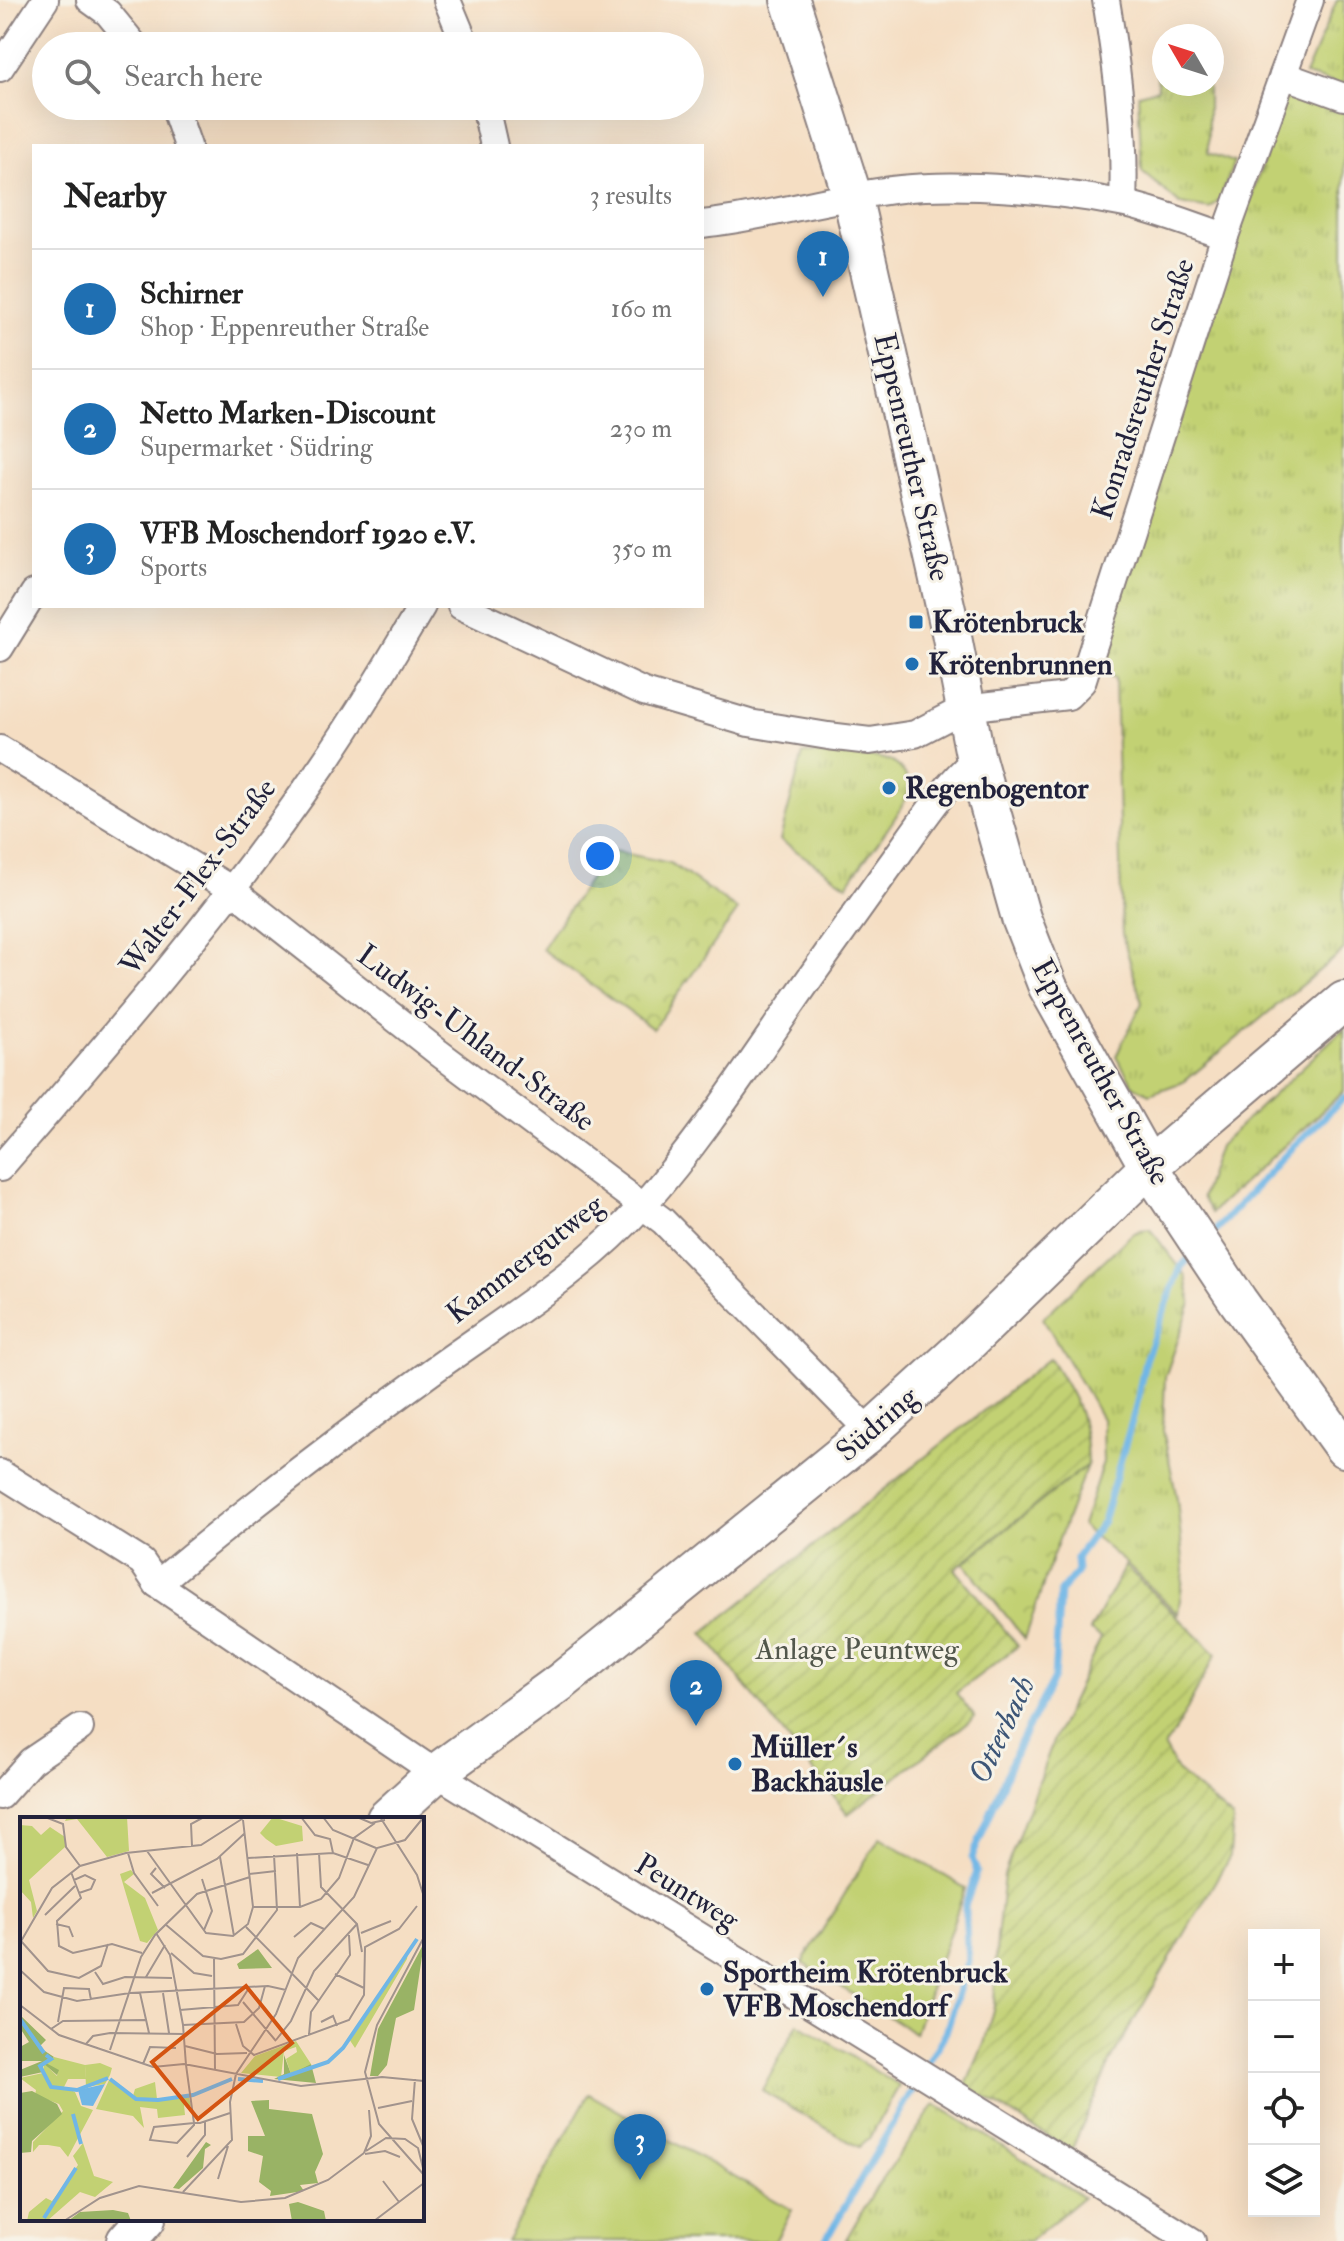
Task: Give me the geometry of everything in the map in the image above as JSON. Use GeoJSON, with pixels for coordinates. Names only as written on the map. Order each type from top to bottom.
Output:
{"type":"FeatureCollection","features":[{"type":"Feature","properties":{"kind":"main road","name":"Eppenreuther Straße"},"geometry":{"type":"LineString","coordinates":[[790,0],[852,195],[977,760],[1006,870],[1048,987],[1149,1167],[1238,1301],[1344,1448]]}},
{"type":"Feature","properties":{"kind":"main road","name":"Südring"},"geometry":{"type":"LineString","coordinates":[[388,1817],[436,1773],[562,1681],[870,1432],[959,1351],[1149,1167],[1344,1001]]}},
{"type":"Feature","properties":{"kind":"main road"},"geometry":{"type":"LineString","coordinates":[[126,2241],[144,2221]]}},
{"type":"Feature","properties":{"kind":"street"},"geometry":{"type":"LineString","coordinates":[[0,68],[45,0]]}},
{"type":"Feature","properties":{"kind":"street"},"geometry":{"type":"LineString","coordinates":[[90,0],[108,13],[124,32]]}},
{"type":"Feature","properties":{"kind":"street"},"geometry":{"type":"LineString","coordinates":[[447,0],[460,32]]}},
{"type":"Feature","properties":{"kind":"street"},"geometry":{"type":"LineString","coordinates":[[1106,0],[1123,108],[1123,203]]}},
{"type":"Feature","properties":{"kind":"street","name":"Konradsreuther Straße"},"geometry":{"type":"LineString","coordinates":[[465,608],[644,692],[749,723],[870,741],[915,734],[965,708],[1068,696],[1082,682],[1225,236],[1310,0]]}},
{"type":"Feature","properties":{"kind":"street"},"geometry":{"type":"LineString","coordinates":[[1283,75],[1344,97]]}},
{"type":"Feature","properties":{"kind":"street"},"geometry":{"type":"LineString","coordinates":[[179,120],[187,144]]}},
{"type":"Feature","properties":{"kind":"street"},"geometry":{"type":"LineString","coordinates":[[488,120],[494,144]]}},
{"type":"Feature","properties":{"kind":"street"},"geometry":{"type":"LineString","coordinates":[[704,224],[741,220],[852,195],[905,188],[957,187],[1057,194],[1123,203],[1225,236]]}},
{"type":"Feature","properties":{"kind":"street"},"geometry":{"type":"LineString","coordinates":[[0,648],[32,596]]}},
{"type":"Feature","properties":{"kind":"street","name":"Walter-Flex-Straße"},"geometry":{"type":"LineString","coordinates":[[0,1168],[145,999],[231,889],[322,767],[421,608]]}},
{"type":"Feature","properties":{"kind":"street","name":"Ludwig-Uhland-Straße"},"geometry":{"type":"LineString","coordinates":[[0,749],[231,889],[439,1053],[643,1205],[663,1221],[870,1432]]}},
{"type":"Feature","properties":{"kind":"street","name":"Kammergutweg"},"geometry":{"type":"LineString","coordinates":[[157,1584],[240,1515],[346,1435],[563,1278],[643,1205],[748,1070],[927,815],[966,767],[977,760]]}},
{"type":"Feature","properties":{"kind":"street"},"geometry":{"type":"LineString","coordinates":[[0,1473],[142,1562],[157,1584]]}},
{"type":"Feature","properties":{"kind":"street","name":"Peuntweg"},"geometry":{"type":"LineString","coordinates":[[157,1584],[436,1773],[1192,2241]]}},
{"type":"Feature","properties":{"kind":"street"},"geometry":{"type":"LineString","coordinates":[[0,1796],[31,1761],[80,1728]]}},
{"type":"Feature","properties":{"kind":"green space"},"geometry":{"type":"Polygon","coordinates":[[[1337,0],[1344,0],[1344,86],[1305,75],[1337,0]]]}},
{"type":"Feature","properties":{"kind":"green space"},"geometry":{"type":"Polygon","coordinates":[[[1152,90],[1152,96],[1208,96],[1208,153],[1234,162],[1220,200],[1210,209],[1180,204],[1142,171],[1138,94],[1152,90]]]}},
{"type":"Feature","properties":{"kind":"green space"},"geometry":{"type":"Polygon","coordinates":[[[1287,91],[1344,108],[1344,950],[1185,1081],[1150,1094],[1134,1086],[1116,1056],[1142,1003],[1122,934],[1115,678],[1092,669],[1287,91]]]}},
{"type":"Feature","properties":{"kind":"green space"},"geometry":{"type":"Polygon","coordinates":[[[803,754],[884,759],[900,768],[908,780],[902,806],[847,885],[780,840],[803,754]]]}},
{"type":"Feature","properties":{"kind":"green space"},"geometry":{"type":"Polygon","coordinates":[[[609,850],[670,863],[738,910],[653,1029],[542,949],[609,850]]]}},
{"type":"Feature","properties":{"kind":"green space"},"geometry":{"type":"Polygon","coordinates":[[[1344,1028],[1344,1091],[1211,1213],[1202,1197],[1219,1146],[1344,1028]]]}},
{"type":"Feature","properties":{"kind":"green space"},"geometry":{"type":"Polygon","coordinates":[[[1150,1229],[1186,1276],[1191,1303],[1165,1377],[1163,1430],[1177,1499],[1184,1571],[1178,1614],[1082,1526],[1103,1462],[1102,1419],[1043,1318],[1132,1234],[1150,1229]]]}},
{"type":"Feature","properties":{"kind":"green space","name":"Anlage Peuntweg"},"geometry":{"type":"Polygon","coordinates":[[[1050,1358],[1078,1408],[1087,1465],[955,1569],[1018,1646],[956,1693],[975,1717],[848,1814],[703,1633],[1050,1358]]]}},
{"type":"Feature","properties":{"kind":"green space"},"geometry":{"type":"Polygon","coordinates":[[[1087,1465],[1053,1555],[1025,1639],[964,1563],[1087,1465]]]}},
{"type":"Feature","properties":{"kind":"green space"},"geometry":{"type":"Polygon","coordinates":[[[1125,1566],[1216,1654],[1164,1747],[1177,1771],[1233,1819],[1230,1856],[1111,2060],[1071,2151],[966,2085],[984,2044],[994,2006],[1004,1875],[1054,1739],[1101,1638],[1090,1631],[1125,1566]]]}},
{"type":"Feature","properties":{"kind":"green space"},"geometry":{"type":"Polygon","coordinates":[[[880,1837],[965,1888],[915,2033],[802,1963],[880,1837]]]}},
{"type":"Feature","properties":{"kind":"green space"},"geometry":{"type":"Polygon","coordinates":[[[798,2023],[899,2086],[870,2137],[859,2147],[762,2091],[798,2023]]]}},
{"type":"Feature","properties":{"kind":"green space"},"geometry":{"type":"Polygon","coordinates":[[[589,2094],[792,2210],[775,2241],[506,2241],[589,2094]]]}},
{"type":"Feature","properties":{"kind":"green space"},"geometry":{"type":"Polygon","coordinates":[[[935,2104],[1083,2197],[1030,2241],[845,2241],[874,2191],[935,2104]]]}},
{"type":"Feature","properties":{"kind":"waterway","name":"Otterbach"},"geometry":{"type":"LineString","coordinates":[[1208,1238],[1344,1098]]}},
{"type":"Feature","properties":{"kind":"waterway","name":"Otterbach"},"geometry":{"type":"LineString","coordinates":[[825,2241],[946,2032],[968,1961],[965,1906],[977,1872],[972,1858],[1016,1751],[1054,1678],[1060,1592],[1077,1572],[1076,1558],[1103,1521],[1136,1407],[1145,1360],[1181,1267],[1194,1253]]}},
{"type":"Feature","properties":{"kind":"place","name":"Schirner"},"geometry":{"type":"Point","coordinates":[823,297]}},
{"type":"Feature","properties":{"kind":"place","name":"Krötenbruck"},"geometry":{"type":"Point","coordinates":[916,622]}},
{"type":"Feature","properties":{"kind":"place","name":"Krötenbrunnen"},"geometry":{"type":"Point","coordinates":[912,664]}},
{"type":"Feature","properties":{"kind":"place","name":"Regenbogentor"},"geometry":{"type":"Point","coordinates":[889,788]}},
{"type":"Feature","properties":{"kind":"place","name":"Netto Marken-Discount"},"geometry":{"type":"Point","coordinates":[696,1726]}},
{"type":"Feature","properties":{"kind":"place","name":"Müller´s Backhäusle"},"geometry":{"type":"Point","coordinates":[735,1764]}},
{"type":"Feature","properties":{"kind":"place","name":"Sportheim Krötenbruck VFB Moschendorf"},"geometry":{"type":"Point","coordinates":[707,1989]}},
{"type":"Feature","properties":{"kind":"place","name":"VFB Moschendorf 1920 e.V."},"geometry":{"type":"Point","coordinates":[640,2180]}}]}
